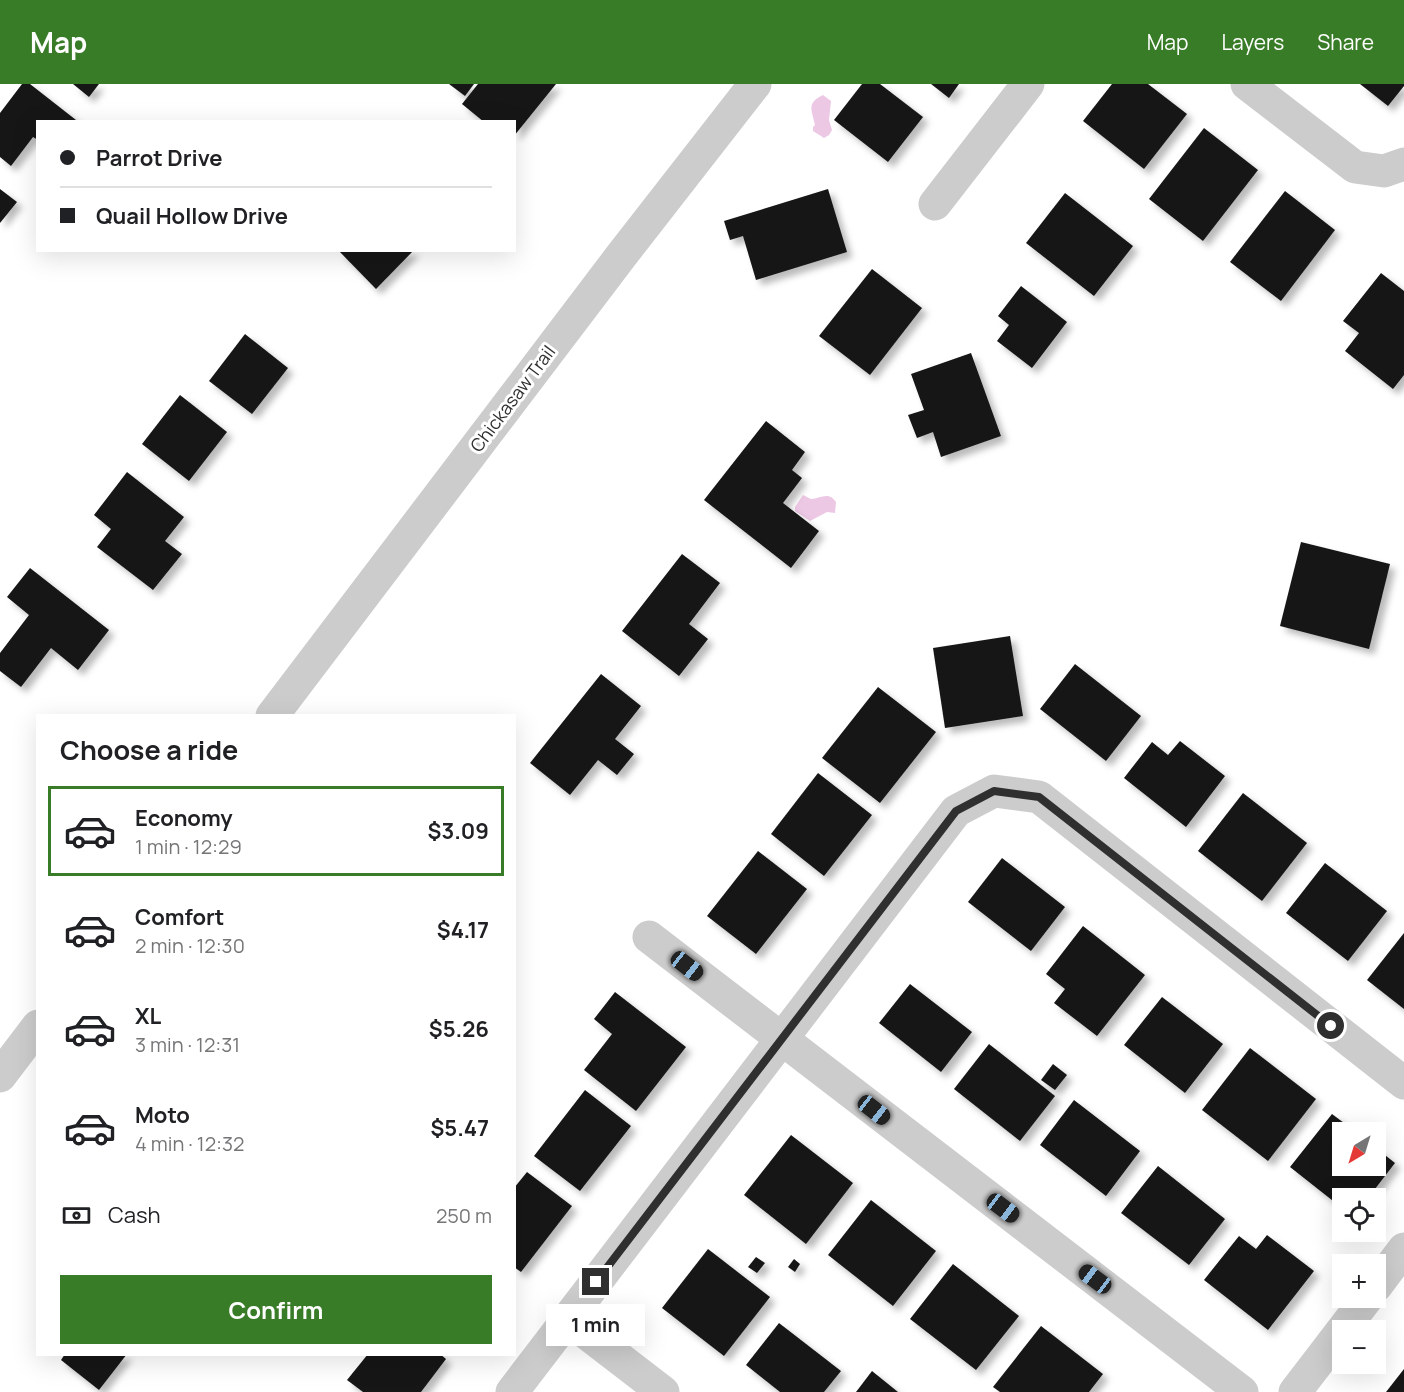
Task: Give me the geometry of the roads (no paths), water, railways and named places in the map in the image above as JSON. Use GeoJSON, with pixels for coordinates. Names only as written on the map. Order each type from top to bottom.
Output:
{"type":"FeatureCollection","features":[{"type":"Feature","properties":{"kind":"street","name":"Chickasaw Trail"},"geometry":{"type":"LineString","coordinates":[[274,714],[621,256],[755,84]]}},
{"type":"Feature","properties":{"kind":"street"},"geometry":{"type":"LineString","coordinates":[[935,204],[1028,84]]}},
{"type":"Feature","properties":{"kind":"street"},"geometry":{"type":"LineString","coordinates":[[1247,84],[1355,167],[1384,171],[1404,164]]}},
{"type":"Feature","properties":{"kind":"street"},"geometry":{"type":"LineString","coordinates":[[512,1392],[956,811],[994,791],[1039,797],[1404,1083]]}},
{"type":"Feature","properties":{"kind":"street"},"geometry":{"type":"LineString","coordinates":[[649,937],[1242,1392]]}},
{"type":"Feature","properties":{"kind":"street"},"geometry":{"type":"LineString","coordinates":[[0,1076],[36,1029]]}},
{"type":"Feature","properties":{"kind":"street"},"geometry":{"type":"LineString","coordinates":[[1386,1273],[1404,1249]]}},
{"type":"Feature","properties":{"kind":"street"},"geometry":{"type":"LineString","coordinates":[[1295,1392],[1359,1308]]}},
{"type":"Feature","properties":{"kind":"street"},"geometry":{"type":"LineString","coordinates":[[567,1319],[663,1392]]}}]}
